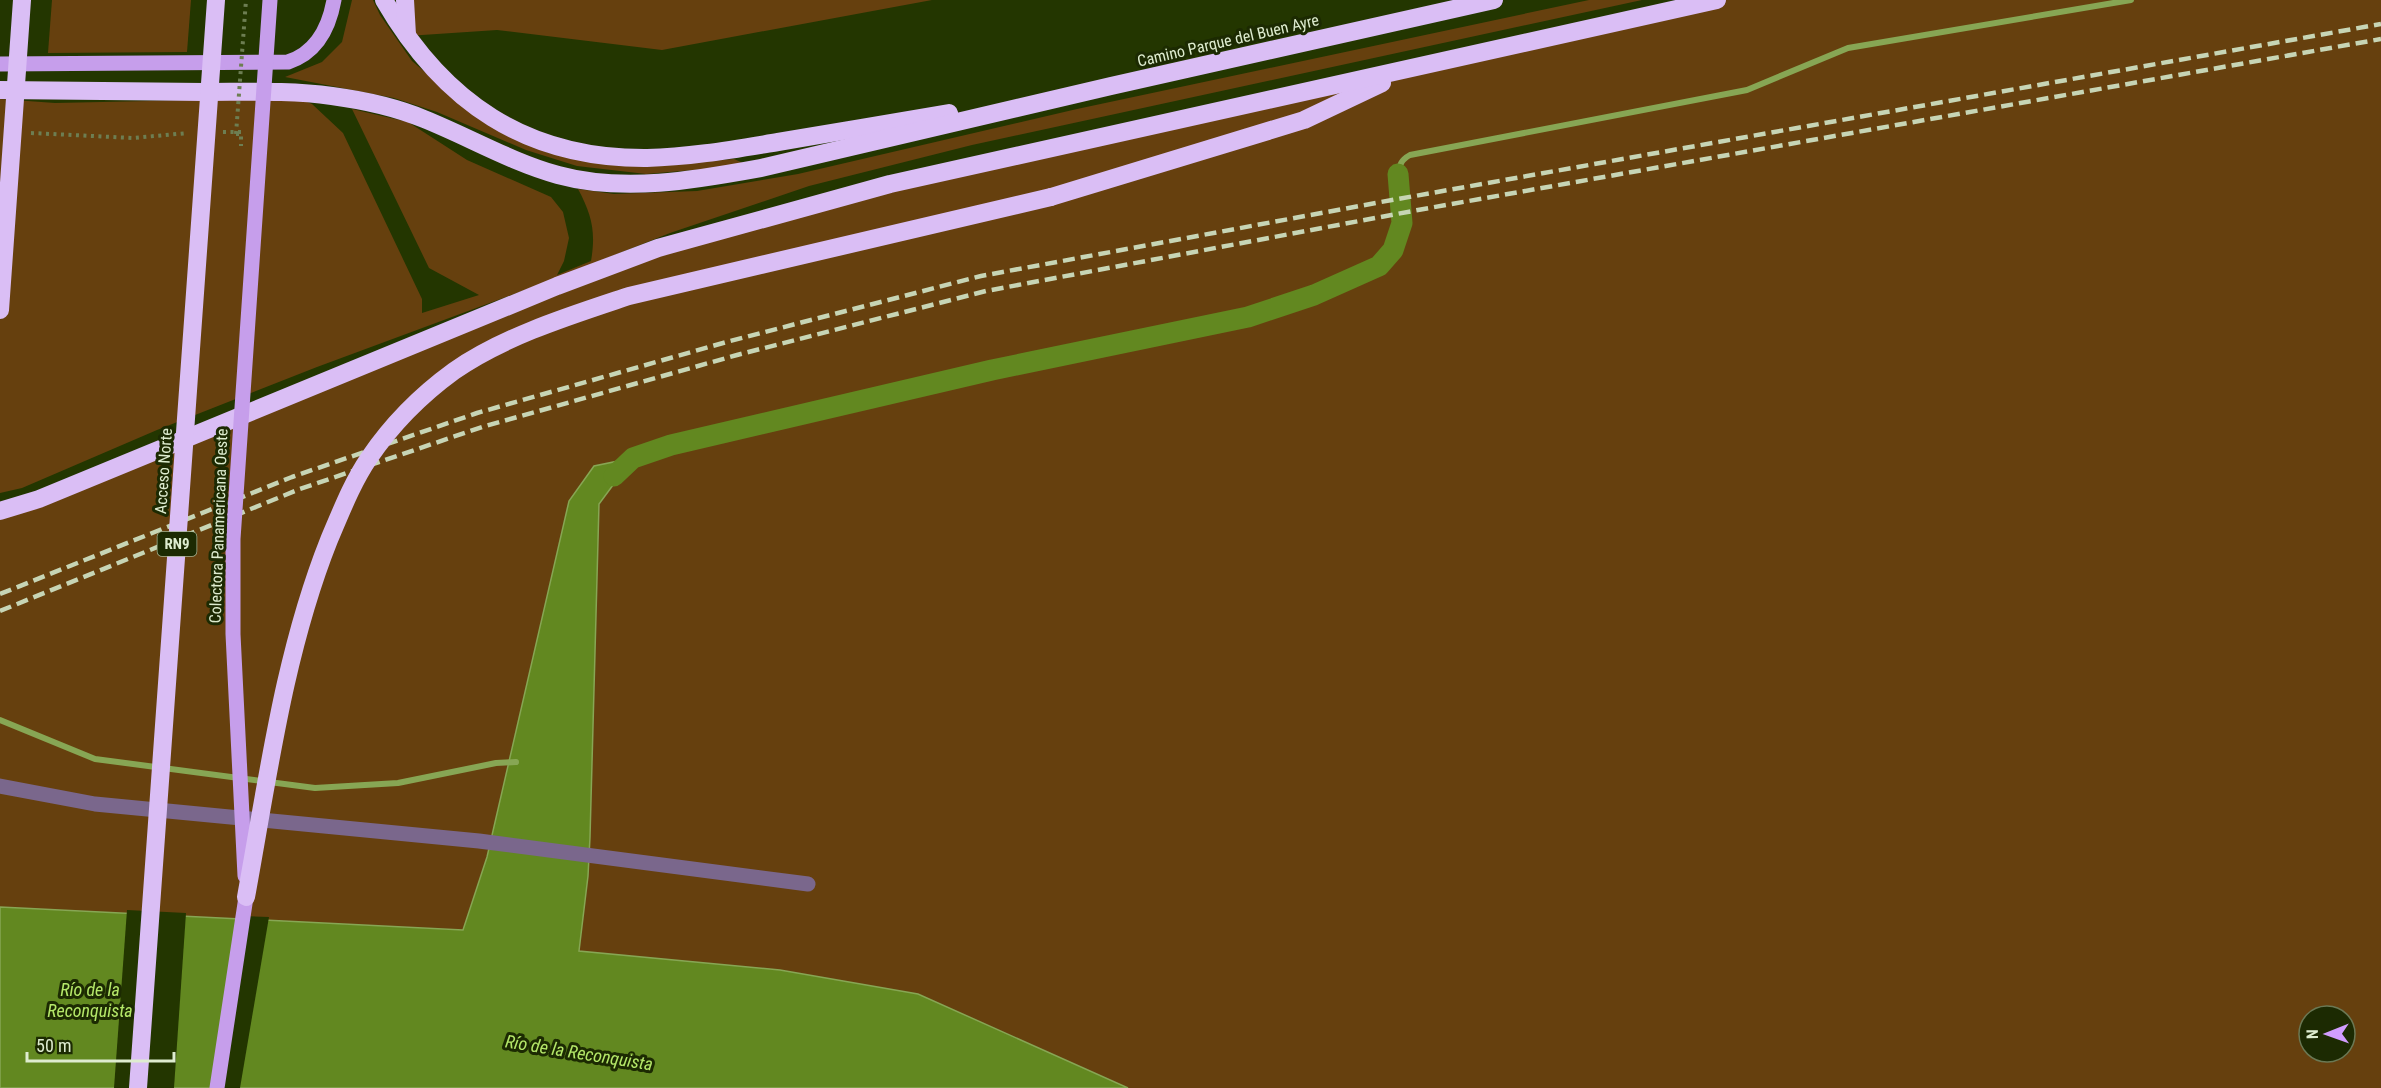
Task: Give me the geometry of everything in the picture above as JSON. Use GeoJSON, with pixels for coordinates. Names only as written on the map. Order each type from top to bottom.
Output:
{"type":"FeatureCollection","features":[{"type":"Feature","properties":{"kind":"highway"},"geometry":{"type":"LineString","coordinates":[[0,310],[22,0]]}},
{"type":"Feature","properties":{"kind":"highway","name":"Acceso Norte"},"geometry":{"type":"LineString","coordinates":[[138,1088],[216,0]]}},
{"type":"Feature","properties":{"kind":"highway"},"geometry":{"type":"LineString","coordinates":[[384,0],[407,36],[433,69],[465,100],[497,122],[542,142],[612,156],[646,158],[710,153],[1111,86]]}},
{"type":"Feature","properties":{"kind":"highway"},"geometry":{"type":"LineString","coordinates":[[405,0],[407,36]]}},
{"type":"Feature","properties":{"kind":"highway","name":"Camino Parque del Buen Ayre"},"geometry":{"type":"LineString","coordinates":[[1111,86],[1494,0]]}},
{"type":"Feature","properties":{"kind":"highway"},"geometry":{"type":"LineString","coordinates":[[0,512],[39,499],[548,290],[658,248],[890,184],[1717,0]]}},
{"type":"Feature","properties":{"kind":"highway"},"geometry":{"type":"LineString","coordinates":[[246,897],[287,679],[298,633],[338,518],[368,460],[401,417],[419,399],[457,369],[509,341],[629,296],[1051,197],[1304,120],[1411,69]]}},
{"type":"Feature","properties":{"kind":"highway"},"geometry":{"type":"LineString","coordinates":[[0,90],[283,92],[331,96],[384,106],[421,118],[509,158],[558,175],[592,181],[640,184],[718,176],[761,168],[1111,86]]}},
{"type":"Feature","properties":{"kind":"main road","name":"Colectora Panamericana Oeste"},"geometry":{"type":"LineString","coordinates":[[217,1088],[246,897],[233,634],[233,539],[270,0]]}},
{"type":"Feature","properties":{"kind":"main road"},"geometry":{"type":"LineString","coordinates":[[0,64],[288,62],[304,54],[317,42],[330,17],[334,0]]}},
{"type":"Feature","properties":{"kind":"lane"},"geometry":{"type":"LineString","coordinates":[[0,786],[95,804],[479,841],[808,884]]}},
{"type":"Feature","properties":{"kind":"path"},"geometry":{"type":"LineString","coordinates":[[236,134],[246,0]]}},
{"type":"Feature","properties":{"kind":"path"},"geometry":{"type":"LineString","coordinates":[[215,133],[247,132]]}},
{"type":"Feature","properties":{"kind":"path"},"geometry":{"type":"LineString","coordinates":[[22,133],[134,138],[193,133]]}},
{"type":"Feature","properties":{"kind":"shaded area"},"geometry":{"type":"Polygon","coordinates":[[[52,0],[191,0],[187,52],[48,53],[52,0]]]}},
{"type":"Feature","properties":{"kind":"shaded area"},"geometry":{"type":"Polygon","coordinates":[[[352,0],[373,0],[380,15],[412,61],[473,113],[548,153],[606,163],[667,165],[734,159],[743,163],[716,168],[646,174],[577,166],[526,150],[437,112],[394,98],[285,77],[322,62],[342,42],[352,0]]]}},
{"type":"Feature","properties":{"kind":"shaded area"},"geometry":{"type":"Polygon","coordinates":[[[405,0],[932,0],[662,50],[497,30],[407,36],[405,0]]]}},
{"type":"Feature","properties":{"kind":"shaded area"},"geometry":{"type":"Polygon","coordinates":[[[1589,0],[1642,0],[972,145],[809,186],[670,233],[549,281],[317,367],[157,430],[22,488],[0,493],[0,99],[55,103],[298,98],[312,104],[343,133],[422,299],[422,313],[479,295],[429,268],[352,109],[408,122],[467,160],[551,197],[563,212],[569,238],[564,261],[557,275],[591,261],[592,224],[578,189],[614,194],[697,191],[798,174],[1077,109],[1589,0]]]}},
{"type":"Feature","properties":{"kind":"shaded area"},"geometry":{"type":"Polygon","coordinates":[[[1717,0],[2381,0],[2381,1088],[1128,1088],[918,994],[780,970],[579,951],[590,837],[599,504],[632,458],[569,501],[487,857],[463,930],[0,907],[0,511],[557,286],[818,202],[1717,0]]]}},
{"type":"Feature","properties":{"kind":"water","name":"Río de la Reconquista"},"geometry":{"type":"Polygon","coordinates":[[[633,458],[599,504],[590,837],[579,951],[780,970],[918,994],[1128,1088],[0,1088],[0,907],[463,930],[487,857],[569,501],[594,466],[633,458]]]}},
{"type":"Feature","properties":{"kind":"pier"},"geometry":{"type":"Polygon","coordinates":[[[127,910],[186,913],[174,1088],[114,1088],[127,910]]]}},
{"type":"Feature","properties":{"kind":"pier"},"geometry":{"type":"Polygon","coordinates":[[[241,916],[269,917],[240,1088],[218,1088],[241,916]]]}},
{"type":"Feature","properties":{"kind":"waterway"},"geometry":{"type":"LineString","coordinates":[[1398,174],[1401,163],[1410,155],[1747,90],[1848,48],[2131,0]]}},
{"type":"Feature","properties":{"kind":"waterway"},"geometry":{"type":"LineString","coordinates":[[614,476],[633,458],[671,445],[992,370],[1248,317],[1314,295],[1379,266],[1393,250],[1402,223],[1398,174]]}},
{"type":"Feature","properties":{"kind":"waterway"},"geometry":{"type":"LineString","coordinates":[[0,720],[95,759],[315,788],[398,783],[496,763],[516,762]]}},
{"type":"Feature","properties":{"kind":"railway"},"geometry":{"type":"LineString","coordinates":[[0,594],[292,477],[477,413],[730,341],[981,276],[1381,202],[2381,24]]}},
{"type":"Feature","properties":{"kind":"railway"},"geometry":{"type":"LineString","coordinates":[[0,611],[300,489],[482,427],[737,355],[986,291],[1418,210],[2381,39]]}}]}
